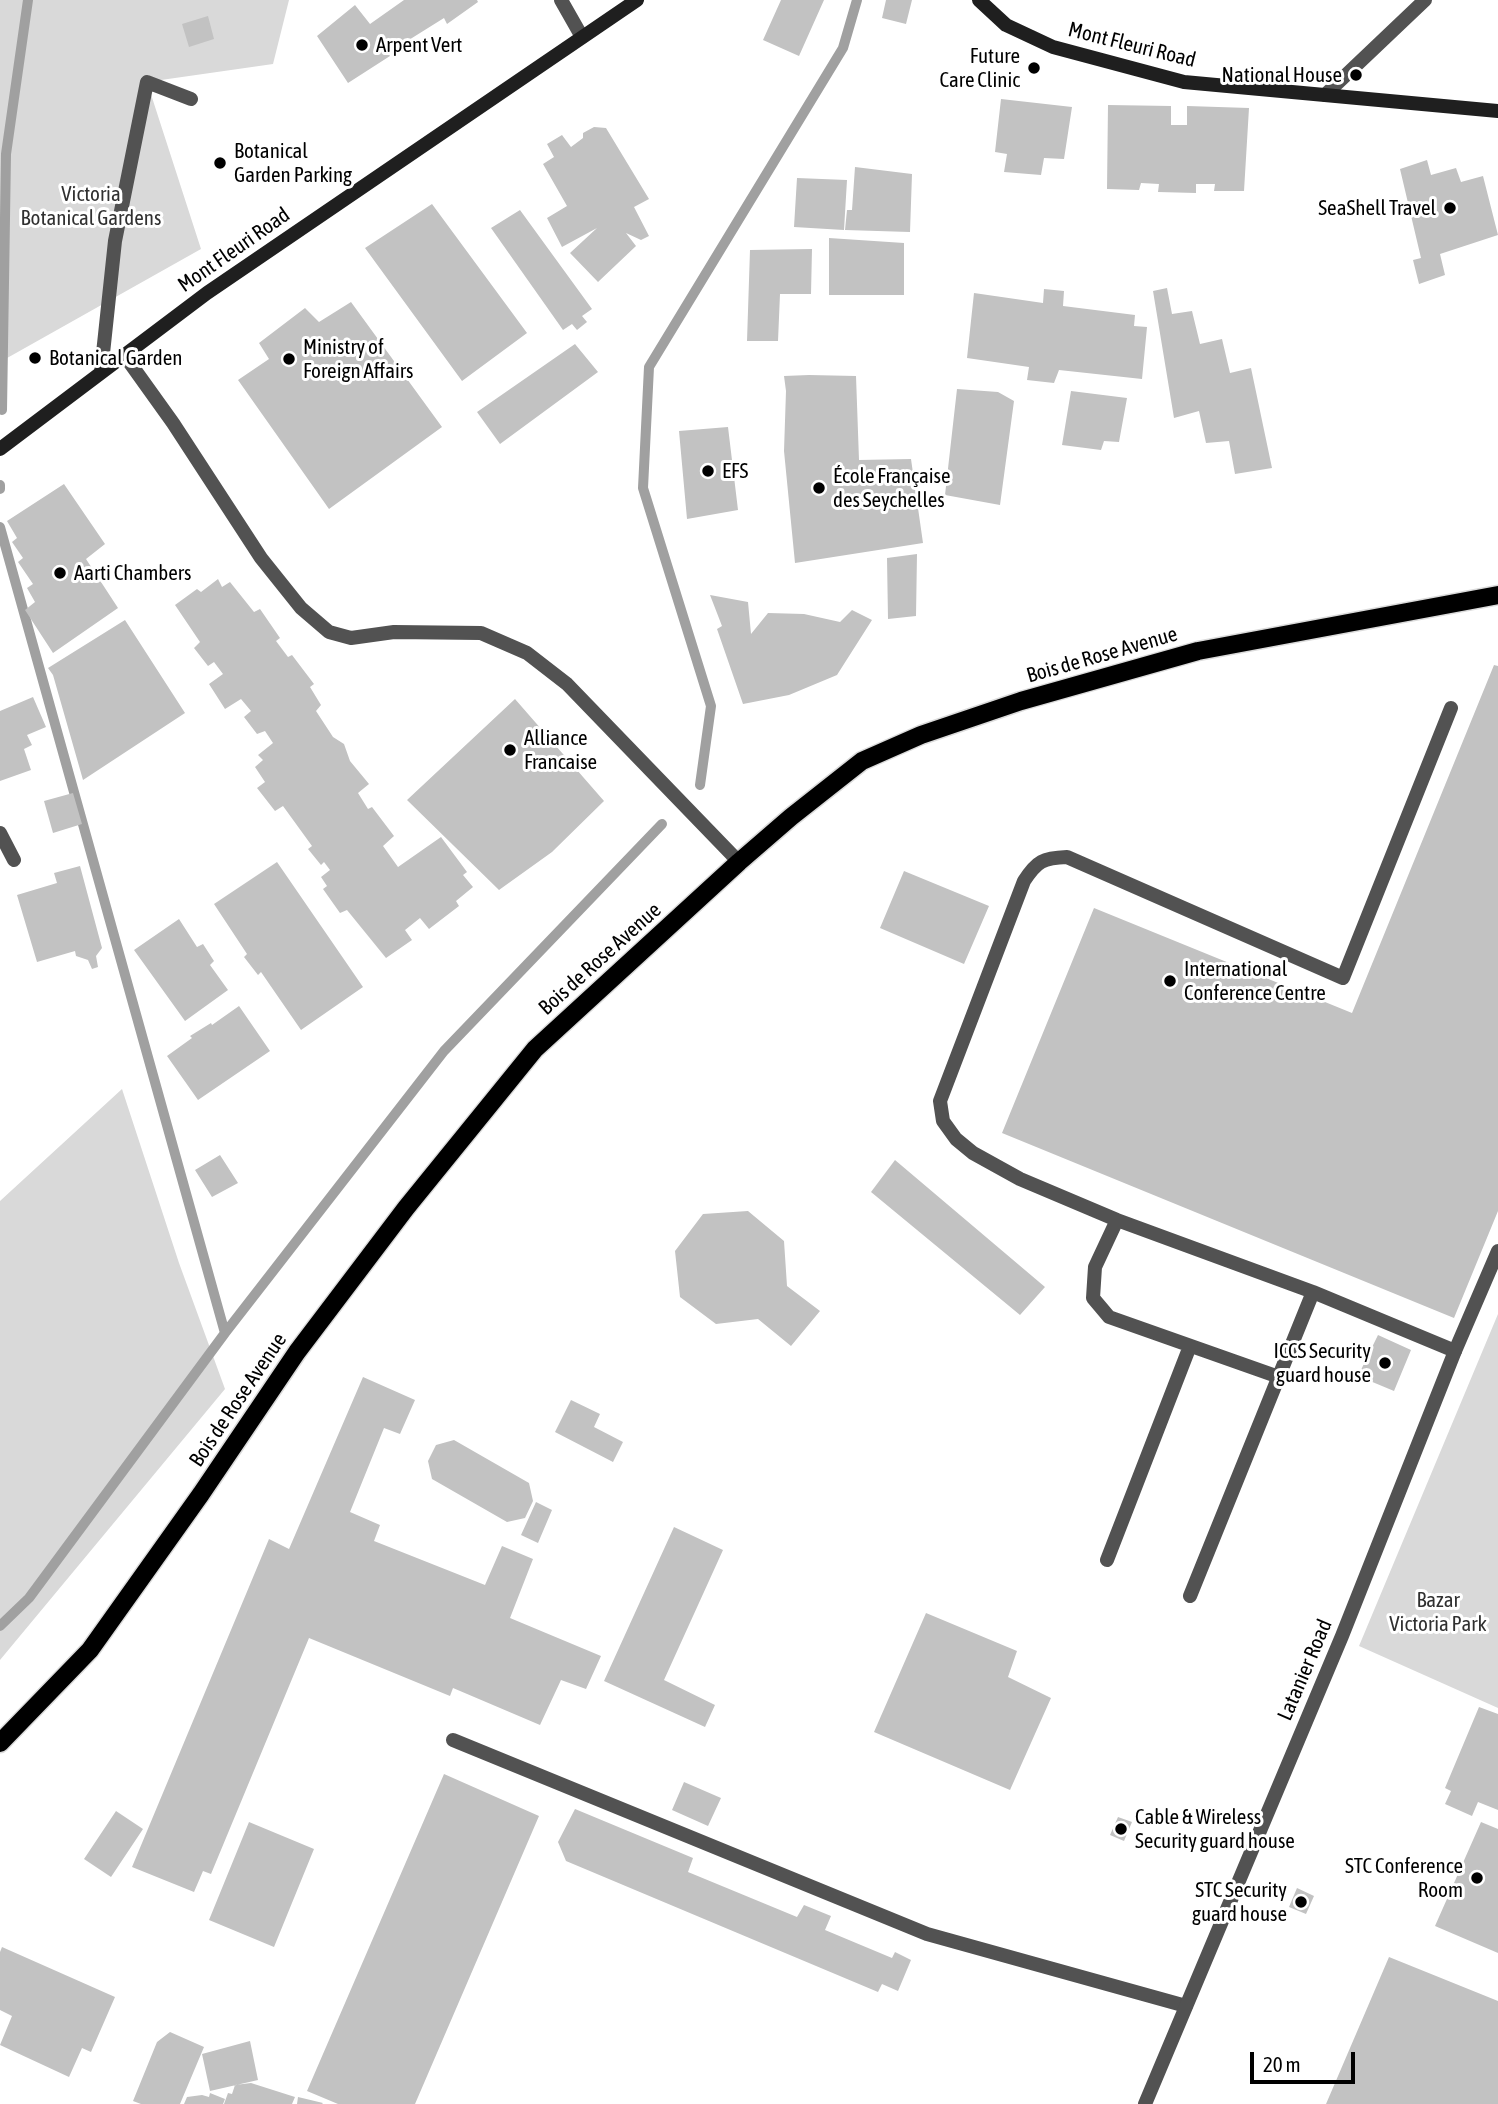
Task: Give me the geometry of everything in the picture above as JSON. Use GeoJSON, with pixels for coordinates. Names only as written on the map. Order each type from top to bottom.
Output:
{"type":"FeatureCollection","features":[{"type":"Feature","properties":{"kind":"main road","name":"Mont Fleuri Road"},"geometry":{"type":"LineString","coordinates":[[0,449],[207,293],[637,0]]}},
{"type":"Feature","properties":{"kind":"main road","name":"Mont Fleuri Road"},"geometry":{"type":"LineString","coordinates":[[979,0],[1006,25],[1053,47],[1184,82],[1498,111]]}},
{"type":"Feature","properties":{"kind":"main road","name":"Bois de Rose Avenue"},"geometry":{"type":"LineString","coordinates":[[0,1743],[90,1650],[201,1494],[297,1352],[406,1208],[535,1049],[739,862],[862,761],[921,735],[1021,701],[1198,651],[1498,594]]}},
{"type":"Feature","properties":{"kind":"street"},"geometry":{"type":"LineString","coordinates":[[561,0],[582,37]]}},
{"type":"Feature","properties":{"kind":"street"},"geometry":{"type":"LineString","coordinates":[[1325,95],[1426,0]]}},
{"type":"Feature","properties":{"kind":"street"},"geometry":{"type":"LineString","coordinates":[[101,372],[115,241],[147,82],[191,99]]}},
{"type":"Feature","properties":{"kind":"street"},"geometry":{"type":"LineString","coordinates":[[125,356],[173,423],[261,558],[301,607],[329,632],[351,638],[394,632],[481,633],[527,653],[567,684],[739,862]]}},
{"type":"Feature","properties":{"kind":"street"},"geometry":{"type":"LineString","coordinates":[[1451,708],[1342,978],[1067,858],[1048,858],[1035,866],[1024,881],[940,1101],[943,1121],[956,1139],[973,1153],[1020,1179],[1117,1220],[1312,1292],[1455,1351]]}},
{"type":"Feature","properties":{"kind":"street"},"geometry":{"type":"LineString","coordinates":[[0,833],[14,860]]}},
{"type":"Feature","properties":{"kind":"street"},"geometry":{"type":"LineString","coordinates":[[1117,1220],[1095,1267],[1093,1298],[1109,1317],[1279,1377]]}},
{"type":"Feature","properties":{"kind":"street","name":"Latanier Road"},"geometry":{"type":"LineString","coordinates":[[1145,2104],[1342,1636],[1455,1351],[1498,1251]]}},
{"type":"Feature","properties":{"kind":"street"},"geometry":{"type":"LineString","coordinates":[[1190,1595],[1312,1292]]}},
{"type":"Feature","properties":{"kind":"street"},"geometry":{"type":"LineString","coordinates":[[1107,1560],[1190,1346]]}},
{"type":"Feature","properties":{"kind":"street"},"geometry":{"type":"LineString","coordinates":[[453,1740],[927,1934],[1186,2006]]}},
{"type":"Feature","properties":{"kind":"green space","name":"Victoria Botanical Gardens"},"geometry":{"type":"Polygon","coordinates":[[[0,0],[289,0],[273,64],[147,82],[201,249],[0,362],[0,0]]]}},
{"type":"Feature","properties":{"kind":"green space"},"geometry":{"type":"Polygon","coordinates":[[[122,1089],[179,1263],[225,1389],[0,1660],[0,1201],[122,1089]]]}},
{"type":"Feature","properties":{"kind":"green space","name":"Bazar Victoria Park"},"geometry":{"type":"Polygon","coordinates":[[[1498,1314],[1498,1708],[1359,1646],[1498,1314]]]}},
{"type":"Feature","properties":{"kind":"building","name":"Arpent Vert"},"geometry":{"type":"Polygon","coordinates":[[[404,0],[478,2],[447,24],[444,18],[388,53],[390,56],[348,83],[317,36],[355,5],[370,24],[404,0]]]}},
{"type":"Feature","properties":{"kind":"building"},"geometry":{"type":"Polygon","coordinates":[[[781,0],[824,0],[799,56],[763,40],[781,0]]]}},
{"type":"Feature","properties":{"kind":"building"},"geometry":{"type":"Polygon","coordinates":[[[886,0],[912,0],[906,24],[882,18],[886,0]]]}},
{"type":"Feature","properties":{"kind":"building"},"geometry":{"type":"Polygon","coordinates":[[[208,16],[214,39],[189,47],[182,24],[208,16]]]}},
{"type":"Feature","properties":{"kind":"building"},"geometry":{"type":"Polygon","coordinates":[[[1001,99],[1072,107],[1064,159],[1044,158],[1041,175],[1004,172],[1007,154],[995,152],[1001,99]]]}},
{"type":"Feature","properties":{"kind":"building"},"geometry":{"type":"Polygon","coordinates":[[[1108,105],[1171,106],[1171,125],[1187,125],[1187,106],[1249,108],[1244,191],[1214,191],[1215,184],[1196,184],[1196,193],[1158,192],[1159,184],[1141,183],[1139,190],[1107,189],[1108,105]]]}},
{"type":"Feature","properties":{"kind":"building"},"geometry":{"type":"Polygon","coordinates":[[[594,127],[606,128],[649,199],[634,207],[649,236],[641,240],[626,233],[636,246],[598,282],[570,253],[597,228],[562,247],[547,218],[567,206],[543,164],[554,157],[547,144],[562,135],[571,147],[583,138],[583,133],[594,127]]]}},
{"type":"Feature","properties":{"kind":"building","name":"SeaShell Travel"},"geometry":{"type":"Polygon","coordinates":[[[1427,160],[1431,175],[1456,168],[1461,182],[1483,176],[1498,235],[1440,254],[1445,275],[1419,284],[1413,260],[1421,258],[1400,169],[1427,160]]]}},
{"type":"Feature","properties":{"kind":"building"},"geometry":{"type":"Polygon","coordinates":[[[855,167],[912,174],[910,232],[845,230],[847,210],[852,210],[855,167]]]}},
{"type":"Feature","properties":{"kind":"building"},"geometry":{"type":"Polygon","coordinates":[[[797,178],[847,180],[844,230],[794,227],[797,178]]]}},
{"type":"Feature","properties":{"kind":"building","name":"Ministry of Foreign Affairs"},"geometry":{"type":"Polygon","coordinates":[[[432,204],[527,333],[462,381],[365,248],[432,204]]]}},
{"type":"Feature","properties":{"kind":"building"},"geometry":{"type":"Polygon","coordinates":[[[520,210],[592,309],[582,316],[587,322],[577,330],[572,324],[563,330],[491,228],[520,210]]]}},
{"type":"Feature","properties":{"kind":"building"},"geometry":{"type":"Polygon","coordinates":[[[829,238],[904,243],[904,295],[829,295],[829,238]]]}},
{"type":"Feature","properties":{"kind":"building"},"geometry":{"type":"Polygon","coordinates":[[[812,249],[811,294],[780,294],[778,341],[747,341],[750,250],[812,249]]]}},
{"type":"Feature","properties":{"kind":"building"},"geometry":{"type":"Polygon","coordinates":[[[1167,288],[1172,314],[1192,311],[1200,344],[1222,339],[1230,373],[1251,368],[1272,468],[1235,474],[1229,441],[1206,443],[1199,411],[1174,418],[1153,291],[1167,288]]]}},
{"type":"Feature","properties":{"kind":"building"},"geometry":{"type":"Polygon","coordinates":[[[1044,289],[1064,291],[1063,306],[1135,315],[1134,326],[1147,327],[1142,379],[1059,370],[1054,383],[1027,380],[1029,367],[967,358],[974,293],[1043,303],[1044,289]]]}},
{"type":"Feature","properties":{"kind":"building","name":"Ministry of Foreign Affairs"},"geometry":{"type":"Polygon","coordinates":[[[351,302],[442,427],[329,509],[238,380],[269,359],[259,343],[305,308],[319,322],[351,302]]]}},
{"type":"Feature","properties":{"kind":"building"},"geometry":{"type":"Polygon","coordinates":[[[575,344],[598,372],[500,444],[477,412],[575,344]]]}},
{"type":"Feature","properties":{"kind":"building"},"geometry":{"type":"Polygon","coordinates":[[[784,376],[856,376],[859,460],[911,459],[923,543],[795,563],[784,451],[784,376]]]}},
{"type":"Feature","properties":{"kind":"building"},"geometry":{"type":"Polygon","coordinates":[[[957,389],[998,392],[1014,401],[1000,505],[945,495],[957,389]]]}},
{"type":"Feature","properties":{"kind":"building"},"geometry":{"type":"Polygon","coordinates":[[[1071,391],[1127,398],[1119,442],[1104,441],[1101,450],[1062,445],[1071,391]]]}},
{"type":"Feature","properties":{"kind":"building","name":"EFS"},"geometry":{"type":"Polygon","coordinates":[[[728,427],[738,510],[687,519],[679,431],[728,427]]]}},
{"type":"Feature","properties":{"kind":"building","name":"Aarti Chambers"},"geometry":{"type":"Polygon","coordinates":[[[64,484],[105,544],[86,559],[118,608],[53,653],[25,610],[35,602],[27,588],[33,584],[18,562],[23,558],[12,542],[17,538],[7,521],[64,484]]]}},
{"type":"Feature","properties":{"kind":"building"},"geometry":{"type":"Polygon","coordinates":[[[917,554],[916,616],[888,619],[887,558],[917,554]]]}},
{"type":"Feature","properties":{"kind":"building"},"geometry":{"type":"Polygon","coordinates":[[[218,579],[222,587],[230,582],[254,612],[260,609],[280,638],[276,641],[288,657],[292,655],[314,684],[310,687],[321,705],[316,711],[333,737],[344,744],[350,761],[369,784],[358,793],[368,809],[372,807],[394,836],[383,846],[398,867],[441,837],[467,872],[463,875],[473,887],[456,901],[459,906],[429,929],[420,918],[405,930],[412,940],[386,958],[347,910],[340,913],[323,889],[327,886],[321,877],[330,870],[324,862],[321,865],[308,849],[312,846],[283,806],[275,811],[257,788],[265,782],[255,767],[263,760],[258,755],[273,743],[265,731],[257,734],[244,717],[251,711],[241,699],[225,709],[209,684],[223,674],[214,662],[208,666],[194,648],[200,642],[175,605],[197,589],[201,592],[218,579]]]}},
{"type":"Feature","properties":{"kind":"building"},"geometry":{"type":"Polygon","coordinates":[[[710,595],[748,602],[751,634],[768,613],[804,614],[840,622],[852,610],[872,620],[837,675],[789,695],[743,704],[717,629],[722,626],[710,595]]]}},
{"type":"Feature","properties":{"kind":"building"},"geometry":{"type":"Polygon","coordinates":[[[125,620],[185,713],[83,780],[53,675],[48,668],[125,620]]]}},
{"type":"Feature","properties":{"kind":"building","name":"International Conference Centre"},"geometry":{"type":"Polygon","coordinates":[[[1494,665],[1498,666],[1498,1211],[1454,1318],[1002,1133],[1094,908],[1352,1013],[1494,665]]]}},
{"type":"Feature","properties":{"kind":"building"},"geometry":{"type":"Polygon","coordinates":[[[33,697],[46,727],[27,735],[32,745],[24,749],[31,770],[0,781],[0,711],[33,697]]]}},
{"type":"Feature","properties":{"kind":"building","name":"Alliance Francaise"},"geometry":{"type":"Polygon","coordinates":[[[515,699],[604,801],[552,852],[499,890],[407,800],[515,699]]]}},
{"type":"Feature","properties":{"kind":"building"},"geometry":{"type":"Polygon","coordinates":[[[73,793],[82,824],[53,833],[44,801],[73,793]]]}},
{"type":"Feature","properties":{"kind":"building"},"geometry":{"type":"Polygon","coordinates":[[[277,862],[363,987],[301,1030],[261,972],[258,975],[244,957],[247,954],[214,904],[277,862]]]}},
{"type":"Feature","properties":{"kind":"building"},"geometry":{"type":"Polygon","coordinates":[[[80,866],[102,948],[96,956],[98,967],[92,969],[88,960],[76,956],[75,951],[37,962],[17,895],[57,883],[54,873],[80,866]]]}},
{"type":"Feature","properties":{"kind":"building"},"geometry":{"type":"Polygon","coordinates":[[[904,871],[989,906],[964,964],[880,928],[904,871]]]}},
{"type":"Feature","properties":{"kind":"building"},"geometry":{"type":"Polygon","coordinates":[[[179,919],[197,947],[203,944],[214,961],[210,965],[228,990],[185,1021],[134,950],[179,919]]]}},
{"type":"Feature","properties":{"kind":"building"},"geometry":{"type":"Polygon","coordinates":[[[239,1006],[270,1051],[198,1100],[167,1056],[192,1038],[190,1036],[211,1023],[212,1025],[239,1006]]]}},
{"type":"Feature","properties":{"kind":"building"},"geometry":{"type":"Polygon","coordinates":[[[220,1155],[238,1183],[212,1197],[195,1170],[220,1155]]]}},
{"type":"Feature","properties":{"kind":"building"},"geometry":{"type":"Polygon","coordinates":[[[895,1160],[1045,1287],[1020,1315],[871,1192],[895,1160]]]}},
{"type":"Feature","properties":{"kind":"building"},"geometry":{"type":"Polygon","coordinates":[[[748,1211],[784,1241],[787,1286],[820,1311],[791,1346],[758,1319],[716,1324],[680,1297],[675,1251],[703,1214],[748,1211]]]}},
{"type":"Feature","properties":{"kind":"building","name":"ICCS Security guard house"},"geometry":{"type":"Polygon","coordinates":[[[1378,1335],[1411,1350],[1394,1391],[1358,1376],[1378,1335]]]}},
{"type":"Feature","properties":{"kind":"building"},"geometry":{"type":"Polygon","coordinates":[[[363,1377],[415,1400],[400,1434],[384,1428],[350,1512],[380,1525],[374,1541],[485,1585],[502,1546],[533,1559],[510,1618],[601,1656],[586,1689],[561,1680],[540,1725],[453,1688],[450,1696],[309,1638],[211,1874],[203,1871],[194,1892],[132,1867],[269,1539],[289,1549],[363,1377]]]}},
{"type":"Feature","properties":{"kind":"building"},"geometry":{"type":"Polygon","coordinates":[[[571,1400],[600,1414],[594,1427],[623,1442],[613,1462],[555,1432],[571,1400]]]}},
{"type":"Feature","properties":{"kind":"building"},"geometry":{"type":"Polygon","coordinates":[[[454,1440],[529,1483],[533,1501],[525,1518],[507,1522],[432,1479],[428,1461],[436,1445],[454,1440]]]}},
{"type":"Feature","properties":{"kind":"building"},"geometry":{"type":"Polygon","coordinates":[[[536,1502],[552,1510],[538,1543],[521,1535],[536,1502]]]}},
{"type":"Feature","properties":{"kind":"building"},"geometry":{"type":"Polygon","coordinates":[[[674,1527],[723,1550],[664,1680],[715,1705],[705,1727],[604,1681],[674,1527]]]}},
{"type":"Feature","properties":{"kind":"building"},"geometry":{"type":"Polygon","coordinates":[[[926,1613],[1017,1651],[1008,1677],[1051,1698],[1010,1790],[874,1732],[926,1613]]]}},
{"type":"Feature","properties":{"kind":"building","name":"STC Conference Room"},"geometry":{"type":"Polygon","coordinates":[[[1479,1707],[1498,1714],[1498,1810],[1478,1802],[1472,1816],[1445,1804],[1451,1791],[1445,1788],[1479,1707]]]}},
{"type":"Feature","properties":{"kind":"building"},"geometry":{"type":"Polygon","coordinates":[[[444,1774],[539,1816],[415,2104],[338,2104],[307,2091],[444,1774]]]}},
{"type":"Feature","properties":{"kind":"building"},"geometry":{"type":"Polygon","coordinates":[[[684,1782],[721,1798],[708,1826],[672,1810],[684,1782]]]}},
{"type":"Feature","properties":{"kind":"building"},"geometry":{"type":"Polygon","coordinates":[[[575,1809],[693,1858],[688,1872],[797,1917],[804,1905],[831,1916],[825,1930],[892,1958],[895,1952],[911,1960],[898,1991],[882,1984],[878,1992],[566,1861],[558,1842],[575,1809]]]}},
{"type":"Feature","properties":{"kind":"building"},"geometry":{"type":"Polygon","coordinates":[[[116,1811],[143,1829],[111,1877],[84,1859],[116,1811]]]}},
{"type":"Feature","properties":{"kind":"building","name":"Cable & Wireless Security guard house"},"geometry":{"type":"Polygon","coordinates":[[[1118,1817],[1132,1822],[1124,1841],[1110,1835],[1118,1817]]]}},
{"type":"Feature","properties":{"kind":"building"},"geometry":{"type":"Polygon","coordinates":[[[249,1822],[314,1849],[274,1947],[209,1920],[249,1822]]]}},
{"type":"Feature","properties":{"kind":"building","name":"STC Conference Room"},"geometry":{"type":"Polygon","coordinates":[[[1481,1822],[1498,1829],[1498,1953],[1435,1926],[1481,1822]]]}},
{"type":"Feature","properties":{"kind":"building","name":"STC Security guard house"},"geometry":{"type":"Polygon","coordinates":[[[1297,1888],[1314,1896],[1306,1914],[1289,1907],[1297,1888]]]}},
{"type":"Feature","properties":{"kind":"building"},"geometry":{"type":"Polygon","coordinates":[[[2,1947],[115,1997],[91,2052],[82,2048],[69,2077],[0,2045],[12,2016],[0,2010],[2,1947]]]}},
{"type":"Feature","properties":{"kind":"building"},"geometry":{"type":"Polygon","coordinates":[[[1389,1957],[1498,2001],[1498,2104],[1326,2104],[1389,1957]]]}},
{"type":"Feature","properties":{"kind":"building"},"geometry":{"type":"Polygon","coordinates":[[[170,2032],[204,2047],[180,2104],[141,2104],[133,2101],[157,2042],[170,2032]]]}},
{"type":"Feature","properties":{"kind":"building"},"geometry":{"type":"Polygon","coordinates":[[[250,2041],[258,2080],[210,2091],[202,2054],[250,2041]]]}},
{"type":"Feature","properties":{"kind":"building"},"geometry":{"type":"Polygon","coordinates":[[[251,2083],[295,2097],[292,2104],[224,2104],[235,2085],[251,2083]]]}},
{"type":"Feature","properties":{"kind":"building"},"geometry":{"type":"Polygon","coordinates":[[[210,2093],[225,2099],[223,2104],[184,2104],[187,2097],[209,2097],[210,2093]]]}},
{"type":"Feature","properties":{"kind":"building"},"geometry":{"type":"Polygon","coordinates":[[[298,2097],[323,2103],[297,2104],[298,2097]]]}},
{"type":"Feature","properties":{"kind":"waterway"},"geometry":{"type":"LineString","coordinates":[[2,410],[6,154],[28,0]]}},
{"type":"Feature","properties":{"kind":"waterway"},"geometry":{"type":"LineString","coordinates":[[700,785],[711,706],[643,488],[649,367],[843,48],[857,0]]}},
{"type":"Feature","properties":{"kind":"waterway"},"geometry":{"type":"LineString","coordinates":[[0,527],[225,1333]]}},
{"type":"Feature","properties":{"kind":"waterway"},"geometry":{"type":"LineString","coordinates":[[0,1626],[29,1598],[225,1333],[444,1051],[662,824]]}},
{"type":"Feature","properties":{"kind":"place","name":"Arpent Vert"},"geometry":{"type":"Point","coordinates":[362,45]}},
{"type":"Feature","properties":{"kind":"place","name":"Future Care Clinic"},"geometry":{"type":"Point","coordinates":[1034,68]}},
{"type":"Feature","properties":{"kind":"place","name":"National House"},"geometry":{"type":"Point","coordinates":[1356,75]}},
{"type":"Feature","properties":{"kind":"place","name":"Botanical Garden Parking"},"geometry":{"type":"Point","coordinates":[220,163]}},
{"type":"Feature","properties":{"kind":"place","name":"SeaShell Travel"},"geometry":{"type":"Point","coordinates":[1450,208]}},
{"type":"Feature","properties":{"kind":"place","name":"Botanical Garden"},"geometry":{"type":"Point","coordinates":[35,358]}},
{"type":"Feature","properties":{"kind":"place","name":"Ministry of Foreign Affairs"},"geometry":{"type":"Point","coordinates":[289,359]}},
{"type":"Feature","properties":{"kind":"place","name":"EFS"},"geometry":{"type":"Point","coordinates":[708,471]}},
{"type":"Feature","properties":{"kind":"place","name":"École Française des Seychelles"},"geometry":{"type":"Point","coordinates":[819,488]}},
{"type":"Feature","properties":{"kind":"place","name":"Aarti Chambers"},"geometry":{"type":"Point","coordinates":[60,573]}},
{"type":"Feature","properties":{"kind":"place","name":"Alliance Francaise"},"geometry":{"type":"Point","coordinates":[510,750]}},
{"type":"Feature","properties":{"kind":"place","name":"International Conference Centre"},"geometry":{"type":"Point","coordinates":[1170,981]}},
{"type":"Feature","properties":{"kind":"place","name":"ICCS Security guard house"},"geometry":{"type":"Point","coordinates":[1385,1363]}},
{"type":"Feature","properties":{"kind":"place","name":"Cable & Wireless Security guard house"},"geometry":{"type":"Point","coordinates":[1121,1829]}},
{"type":"Feature","properties":{"kind":"place","name":"STC Conference Room"},"geometry":{"type":"Point","coordinates":[1477,1878]}},
{"type":"Feature","properties":{"kind":"place","name":"STC Security guard house"},"geometry":{"type":"Point","coordinates":[1301,1902]}}]}
